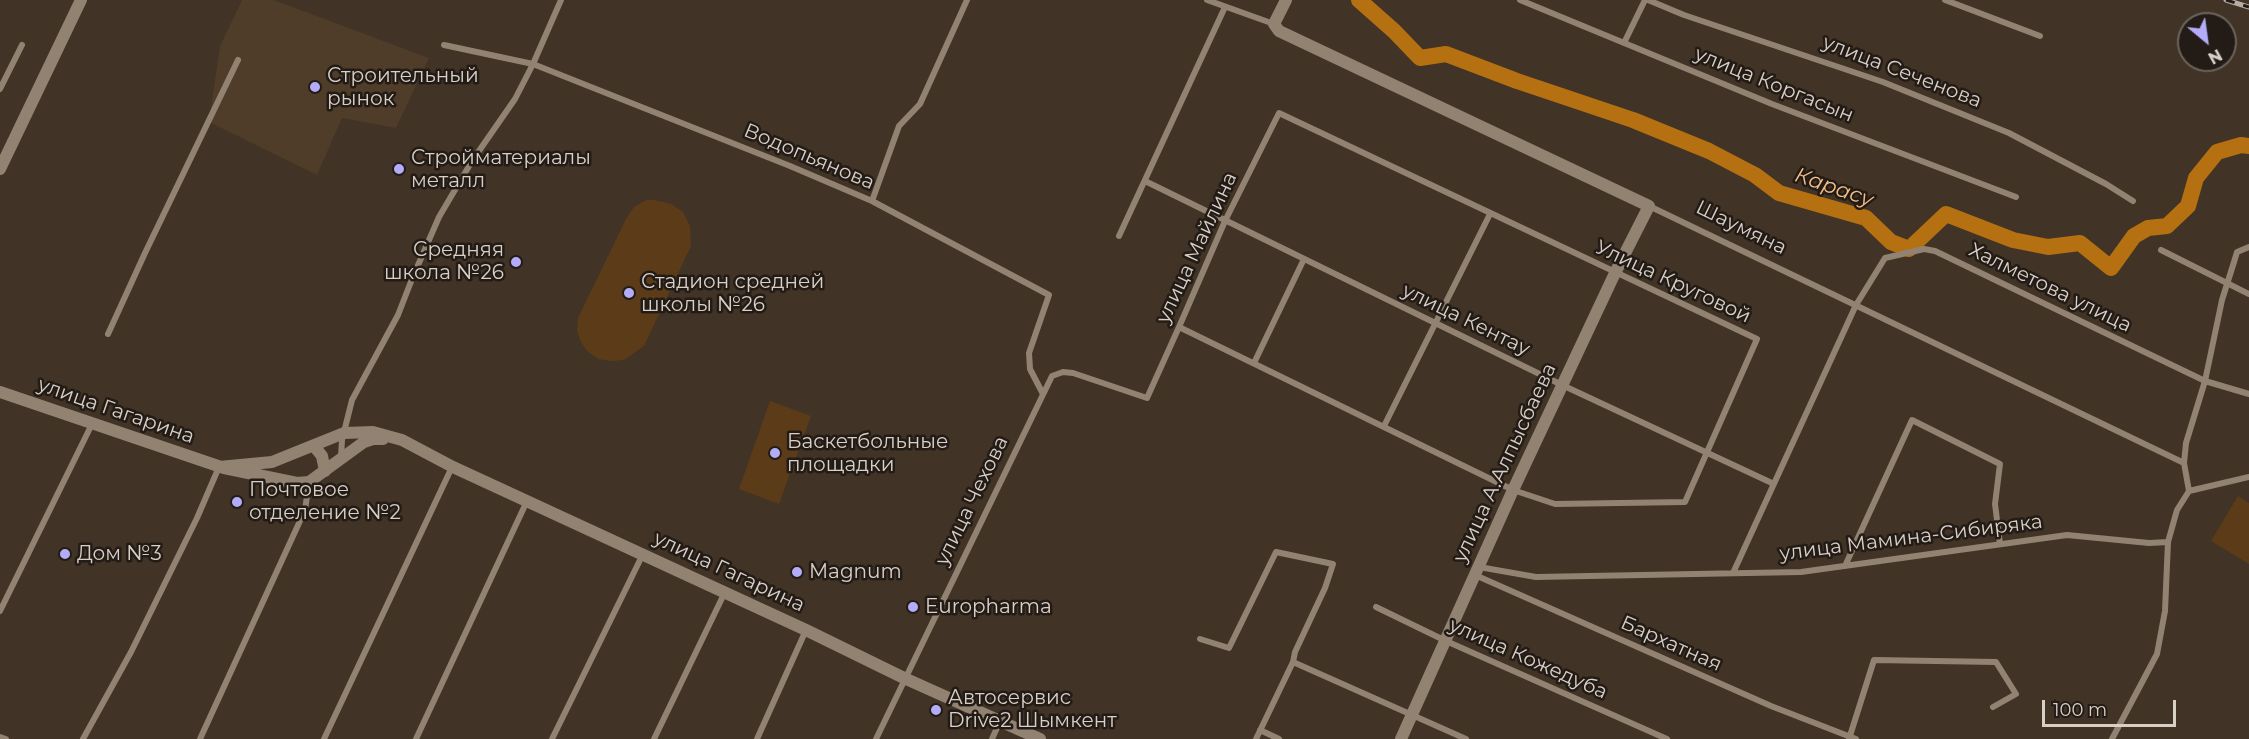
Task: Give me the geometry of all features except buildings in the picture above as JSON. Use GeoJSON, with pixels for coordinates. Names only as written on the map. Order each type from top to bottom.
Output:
{"type":"FeatureCollection","features":[{"type":"Feature","properties":{"kind":"main road"},"geometry":{"type":"LineString","coordinates":[[0,169],[5,145],[81,0]]}},
{"type":"Feature","properties":{"kind":"main road"},"geometry":{"type":"LineString","coordinates":[[1277,28],[1286,0]]}},
{"type":"Feature","properties":{"kind":"main road","name":"Шаумяна"},"geometry":{"type":"LineString","coordinates":[[1277,28],[1650,206]]}},
{"type":"Feature","properties":{"kind":"main road","name":"улица А.Алпысбаева"},"geometry":{"type":"LineString","coordinates":[[1401,739],[1562,385],[1615,273],[1650,206]]}},
{"type":"Feature","properties":{"kind":"main road","name":"улица Гагарина"},"geometry":{"type":"LineString","coordinates":[[0,392],[219,467],[297,483],[309,482],[364,442],[373,439],[402,440]]}},
{"type":"Feature","properties":{"kind":"main road","name":"улица Гагарина"},"geometry":{"type":"LineString","coordinates":[[219,467],[272,462],[344,433],[373,432],[402,440],[453,467],[644,553],[904,678],[1040,739]]}},
{"type":"Feature","properties":{"kind":"main road"},"geometry":{"type":"LineString","coordinates":[[314,446],[322,456],[325,471]]}},
{"type":"Feature","properties":{"kind":"main road"},"geometry":{"type":"LineString","coordinates":[[272,462],[268,470],[273,478]]}},
{"type":"Feature","properties":{"kind":"street"},"geometry":{"type":"LineString","coordinates":[[341,458],[340,447],[352,400],[398,315],[439,217],[472,161],[515,99],[561,0]]}},
{"type":"Feature","properties":{"kind":"street"},"geometry":{"type":"LineString","coordinates":[[872,201],[899,126],[920,104],[967,0]]}},
{"type":"Feature","properties":{"kind":"street","name":"Шаумяна"},"geometry":{"type":"LineString","coordinates":[[1207,0],[1277,28]]}},
{"type":"Feature","properties":{"kind":"street","name":"улица Коргасын"},"geometry":{"type":"LineString","coordinates":[[1521,0],[1772,104],[2016,197]]}},
{"type":"Feature","properties":{"kind":"street"},"geometry":{"type":"LineString","coordinates":[[1624,43],[1647,0]]}},
{"type":"Feature","properties":{"kind":"street","name":"улица Сеченова"},"geometry":{"type":"LineString","coordinates":[[1647,0],[1684,15],[1883,82],[2009,134],[2106,184],[2133,201]]}},
{"type":"Feature","properties":{"kind":"street"},"geometry":{"type":"LineString","coordinates":[[1945,0],[2040,36]]}},
{"type":"Feature","properties":{"kind":"street"},"geometry":{"type":"LineString","coordinates":[[1119,236],[1225,7]]}},
{"type":"Feature","properties":{"kind":"street"},"geometry":{"type":"LineString","coordinates":[[0,89],[21,45]]}},
{"type":"Feature","properties":{"kind":"street","name":"Водопьянова"},"geometry":{"type":"LineString","coordinates":[[444,45],[533,64],[790,166],[872,201],[1049,295],[1029,353],[1030,369],[1043,394]]}},
{"type":"Feature","properties":{"kind":"street"},"geometry":{"type":"LineString","coordinates":[[108,334],[238,60]]}},
{"type":"Feature","properties":{"kind":"street","name":"Улица Круговой"},"geometry":{"type":"LineString","coordinates":[[1179,327],[1513,490],[1555,504],[1685,502],[1757,339],[1279,113]]}},
{"type":"Feature","properties":{"kind":"street","name":"улица Майлина"},"geometry":{"type":"LineString","coordinates":[[1052,376],[1062,372],[1072,373],[1147,398],[1225,221],[1279,113]]}},
{"type":"Feature","properties":{"kind":"street","name":"улица Кентау"},"geometry":{"type":"LineString","coordinates":[[1145,181],[1562,385],[1774,484]]}},
{"type":"Feature","properties":{"kind":"street","name":"Шаумяна"},"geometry":{"type":"LineString","coordinates":[[1650,206],[2184,463]]}},
{"type":"Feature","properties":{"kind":"street"},"geometry":{"type":"LineString","coordinates":[[1384,426],[1490,214]]}},
{"type":"Feature","properties":{"kind":"street"},"geometry":{"type":"LineString","coordinates":[[2112,739],[2157,654],[2165,611],[2168,542],[2177,510],[2189,491],[2184,463],[2186,443],[2205,381],[2227,284],[2237,252],[2249,247]]}},
{"type":"Feature","properties":{"kind":"street","name":"Халметова улица"},"geometry":{"type":"LineString","coordinates":[[1856,305],[1885,258],[1924,249],[1935,251],[2205,381],[2249,394]]}},
{"type":"Feature","properties":{"kind":"street"},"geometry":{"type":"LineString","coordinates":[[2161,250],[2249,294]]}},
{"type":"Feature","properties":{"kind":"street"},"geometry":{"type":"LineString","coordinates":[[1254,363],[1304,259]]}},
{"type":"Feature","properties":{"kind":"street"},"geometry":{"type":"LineString","coordinates":[[1733,573],[1856,305]]}},
{"type":"Feature","properties":{"kind":"street","name":"улица Чехова"},"geometry":{"type":"LineString","coordinates":[[876,739],[1052,376]]}},
{"type":"Feature","properties":{"kind":"street"},"geometry":{"type":"LineString","coordinates":[[1845,566],[1912,420],[2000,464],[1995,504],[2000,544]]}},
{"type":"Feature","properties":{"kind":"street"},"geometry":{"type":"LineString","coordinates":[[0,611],[92,424]]}},
{"type":"Feature","properties":{"kind":"street"},"geometry":{"type":"LineString","coordinates":[[82,739],[131,652],[197,518],[219,467]]}},
{"type":"Feature","properties":{"kind":"street"},"geometry":{"type":"LineString","coordinates":[[324,739],[453,467]]}},
{"type":"Feature","properties":{"kind":"street"},"geometry":{"type":"LineString","coordinates":[[2189,491],[2249,477]]}},
{"type":"Feature","properties":{"kind":"street"},"geometry":{"type":"LineString","coordinates":[[200,739],[305,510],[309,482]]}},
{"type":"Feature","properties":{"kind":"street"},"geometry":{"type":"LineString","coordinates":[[416,739],[527,501]]}},
{"type":"Feature","properties":{"kind":"street","name":"улица Мамина-Сибиряка"},"geometry":{"type":"LineString","coordinates":[[1476,571],[1536,577],[1801,572],[2067,535],[2149,543],[2168,542]]}},
{"type":"Feature","properties":{"kind":"street"},"geometry":{"type":"LineString","coordinates":[[1200,639],[1229,648],[1276,552],[1333,564],[1325,588],[1295,652],[1293,662],[1256,739]]}},
{"type":"Feature","properties":{"kind":"street"},"geometry":{"type":"LineString","coordinates":[[552,739],[644,553]]}},
{"type":"Feature","properties":{"kind":"street","name":"Бархатная"},"geometry":{"type":"LineString","coordinates":[[1476,571],[1771,706],[1851,738]]}},
{"type":"Feature","properties":{"kind":"street"},"geometry":{"type":"LineString","coordinates":[[654,739],[725,592]]}},
{"type":"Feature","properties":{"kind":"street","name":"улица Кожедуба"},"geometry":{"type":"LineString","coordinates":[[1376,607],[1667,739]]}},
{"type":"Feature","properties":{"kind":"street"},"geometry":{"type":"LineString","coordinates":[[757,739],[806,630]]}},
{"type":"Feature","properties":{"kind":"street"},"geometry":{"type":"LineString","coordinates":[[1851,738],[1874,660],[1996,662],[2016,694],[1993,707]]}},
{"type":"Feature","properties":{"kind":"street"},"geometry":{"type":"LineString","coordinates":[[1293,662],[1466,739]]}},
{"type":"Feature","properties":{"kind":"street"},"geometry":{"type":"LineString","coordinates":[[992,739],[1000,721]]}},
{"type":"Feature","properties":{"kind":"street"},"geometry":{"type":"LineString","coordinates":[[1260,730],[1279,739]]}},
{"type":"Feature","properties":{"kind":"street"},"geometry":{"type":"LineString","coordinates":[[0,737],[6,739]]}},
{"type":"Feature","properties":{"kind":"shaded area","name":"Строительный рынок"},"geometry":{"type":"Polygon","coordinates":[[[242,0],[274,0],[429,58],[396,128],[342,118],[317,175],[209,122],[220,46],[242,0]]]}},
{"type":"Feature","properties":{"kind":"shaded area","name":"Стадион средней школы №26"},"geometry":{"type":"Polygon","coordinates":[[[646,200],[671,204],[683,212],[690,226],[691,246],[644,346],[624,360],[598,359],[587,351],[581,342],[577,331],[578,318],[626,219],[634,207],[646,200]]]}},
{"type":"Feature","properties":{"kind":"shaded area","name":"Баскетбольные площадки"},"geometry":{"type":"Polygon","coordinates":[[[770,401],[811,416],[779,504],[739,489],[770,401]]]}},
{"type":"Feature","properties":{"kind":"shaded area"},"geometry":{"type":"Polygon","coordinates":[[[2238,496],[2249,503],[2249,564],[2211,541],[2238,496]]]}},
{"type":"Feature","properties":{"kind":"waterway","name":"Карасу"},"geometry":{"type":"LineString","coordinates":[[1359,0],[1420,58],[1446,54],[1517,81],[1633,120],[1709,151],[1755,175],[1779,193],[1866,218],[1891,242],[1909,249],[1946,214],[2013,240],[2048,247],[2080,243],[2111,268],[2134,236],[2148,228],[2167,226],[2188,206],[2196,178],[2217,152],[2241,145],[2249,146]]}},
{"type":"Feature","properties":{"kind":"railway"},"geometry":{"type":"LineString","coordinates":[[2226,0],[2249,7]]}},
{"type":"Feature","properties":{"kind":"place","name":"Строительный рынок"},"geometry":{"type":"Point","coordinates":[315,87]}},
{"type":"Feature","properties":{"kind":"place","name":"Стройматериалы металл"},"geometry":{"type":"Point","coordinates":[399,169]}},
{"type":"Feature","properties":{"kind":"place","name":"Средняя школа №26"},"geometry":{"type":"Point","coordinates":[516,262]}},
{"type":"Feature","properties":{"kind":"place","name":"Стадион средней школы №26"},"geometry":{"type":"Point","coordinates":[629,293]}},
{"type":"Feature","properties":{"kind":"place","name":"Баскетбольные площадки"},"geometry":{"type":"Point","coordinates":[775,453]}},
{"type":"Feature","properties":{"kind":"place","name":"Почтовое отделение №2"},"geometry":{"type":"Point","coordinates":[237,502]}},
{"type":"Feature","properties":{"kind":"place","name":"Дом №3"},"geometry":{"type":"Point","coordinates":[65,554]}},
{"type":"Feature","properties":{"kind":"place","name":"Magnum"},"geometry":{"type":"Point","coordinates":[797,572]}},
{"type":"Feature","properties":{"kind":"place","name":"Europharma"},"geometry":{"type":"Point","coordinates":[913,607]}},
{"type":"Feature","properties":{"kind":"place","name":"Автосервис Drive2 Шымкент"},"geometry":{"type":"Point","coordinates":[936,710]}}]}
